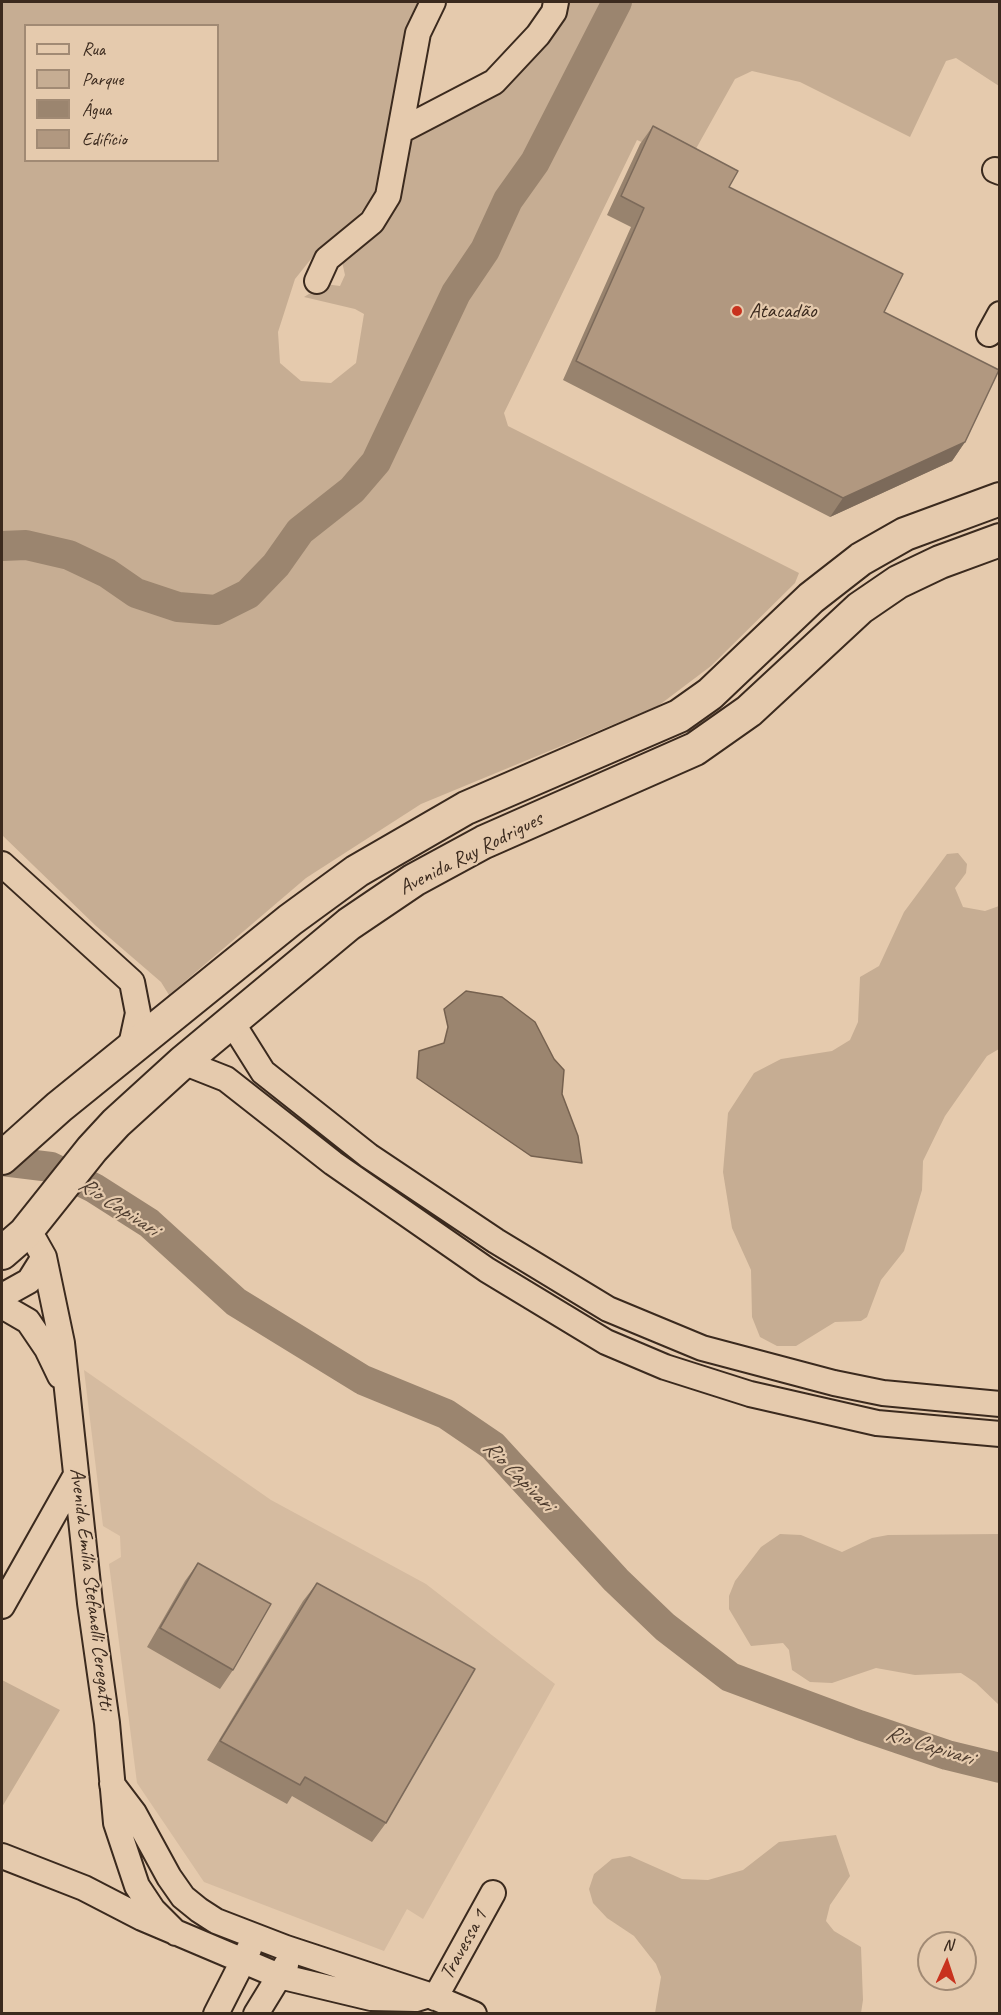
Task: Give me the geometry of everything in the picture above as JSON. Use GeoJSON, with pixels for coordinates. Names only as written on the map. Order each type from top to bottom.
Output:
{"type":"FeatureCollection","features":[{"type":"Feature","properties":{"kind":"main road","name":"Avenida Ruy Rodrigues"},"geometry":{"type":"LineString","coordinates":[[12,1149],[290,920],[366,865],[466,808],[679,716],[710,694],[811,598],[861,559],[905,534],[999,499]]}},
{"type":"Feature","properties":{"kind":"main road","name":"Avenida Ruy Rodrigues"},"geometry":{"type":"LineString","coordinates":[[2,1253],[28,1232],[92,1149],[183,1062],[348,924],[414,880],[484,842],[696,749],[748,711],[860,608],[898,582],[940,562],[999,540]]}},
{"type":"Feature","properties":{"kind":"street"},"geometry":{"type":"LineString","coordinates":[[317,281],[327,259],[372,222],[388,196],[418,33],[433,2]]}},
{"type":"Feature","properties":{"kind":"street"},"geometry":{"type":"LineString","coordinates":[[400,131],[494,82],[538,35],[554,12],[556,2]]}},
{"type":"Feature","properties":{"kind":"street"},"geometry":{"type":"LineString","coordinates":[[2,864],[132,982],[138,1012],[130,1050]]}},
{"type":"Feature","properties":{"kind":"street"},"geometry":{"type":"LineString","coordinates":[[231,1021],[263,1072],[369,1156],[496,1241],[608,1310],[702,1348],[834,1383],[882,1393],[999,1404]]}},
{"type":"Feature","properties":{"kind":"street"},"geometry":{"type":"LineString","coordinates":[[183,1062],[226,1079],[333,1163],[487,1270],[606,1341],[665,1367],[750,1394],[877,1423],[999,1434]]}},
{"type":"Feature","properties":{"kind":"street"},"geometry":{"type":"LineString","coordinates":[[2,1296],[30,1281],[28,1232]]}},
{"type":"Feature","properties":{"kind":"street","name":"Avenida Emília Stefanelli Ceregatti"},"geometry":{"type":"LineString","coordinates":[[28,1232],[62,1343],[116,1823],[132,1876],[153,1910],[176,1933]]}},
{"type":"Feature","properties":{"kind":"street","name":"Avenida Emília Stefanelli Ceregatti"},"geometry":{"type":"LineString","coordinates":[[2,1306],[18,1313],[38,1333],[68,1394]]}},
{"type":"Feature","properties":{"kind":"street"},"geometry":{"type":"LineString","coordinates":[[698,1377],[702,1348]]}},
{"type":"Feature","properties":{"kind":"street"},"geometry":{"type":"LineString","coordinates":[[877,1423],[882,1393]]}},
{"type":"Feature","properties":{"kind":"street"},"geometry":{"type":"LineString","coordinates":[[2,1606],[76,1475]]}},
{"type":"Feature","properties":{"kind":"street","name":"Avenida Emília Stefanelli Ceregatti"},"geometry":{"type":"LineString","coordinates":[[112,1784],[134,1813],[169,1877],[183,1897],[216,1921],[295,1951],[432,1996],[474,2013]]}},
{"type":"Feature","properties":{"kind":"street","name":"Avenida Emília Stefanelli Ceregatti"},"geometry":{"type":"LineString","coordinates":[[2,1856],[84,1888],[176,1933],[279,1976],[371,1998],[432,1996]]}},
{"type":"Feature","properties":{"kind":"street"},"geometry":{"type":"LineString","coordinates":[[84,1888],[132,1876],[169,1877]]}},
{"type":"Feature","properties":{"kind":"street","name":"Travessa 1"},"geometry":{"type":"LineString","coordinates":[[432,1996],[493,1893]]}},
{"type":"Feature","properties":{"kind":"street"},"geometry":{"type":"LineString","coordinates":[[216,2013],[256,1936]]}},
{"type":"Feature","properties":{"kind":"street"},"geometry":{"type":"LineString","coordinates":[[256,2013],[295,1951]]}},
{"type":"Feature","properties":{"kind":"shaded area"},"geometry":{"type":"Polygon","coordinates":[[[84,1370],[271,1500],[426,1584],[555,1684],[423,1919],[407,1909],[384,1951],[204,1882],[137,1783],[109,1564],[121,1557],[120,1536],[103,1526],[84,1370]]]}},
{"type":"Feature","properties":{"kind":"green space"},"geometry":{"type":"Polygon","coordinates":[[[2,2],[420,2],[415,11],[377,191],[358,216],[319,249],[295,279],[278,332],[280,363],[301,381],[331,383],[356,363],[364,314],[355,309],[304,297],[325,284],[340,286],[345,275],[341,257],[412,136],[500,89],[564,2],[999,2],[999,86],[956,58],[946,61],[910,137],[800,82],[752,71],[735,79],[688,163],[637,140],[504,413],[508,426],[799,573],[795,583],[711,666],[658,706],[421,804],[306,878],[169,995],[161,982],[96,926],[2,835],[2,2]]]}},
{"type":"Feature","properties":{"kind":"green space"},"geometry":{"type":"Polygon","coordinates":[[[958,853],[967,864],[966,873],[955,888],[963,907],[985,911],[999,906],[999,1049],[987,1056],[945,1116],[923,1161],[922,1190],[904,1251],[881,1280],[867,1317],[861,1321],[835,1322],[796,1346],[777,1346],[760,1337],[752,1317],[751,1270],[732,1228],[723,1172],[728,1113],[754,1073],[781,1059],[832,1051],[850,1040],[858,1022],[860,977],[879,966],[904,912],[947,854],[958,853]]]}},
{"type":"Feature","properties":{"kind":"green space"},"geometry":{"type":"Polygon","coordinates":[[[780,1534],[801,1535],[842,1552],[872,1538],[888,1535],[999,1534],[999,1705],[976,1683],[961,1673],[915,1675],[876,1668],[832,1683],[810,1682],[792,1670],[789,1650],[783,1643],[751,1646],[729,1609],[729,1596],[735,1581],[761,1547],[780,1534]]]}},
{"type":"Feature","properties":{"kind":"green space"},"geometry":{"type":"Polygon","coordinates":[[[2,1680],[60,1710],[2,1807],[2,1680]]]}},
{"type":"Feature","properties":{"kind":"green space"},"geometry":{"type":"Polygon","coordinates":[[[836,1835],[850,1876],[830,1905],[826,1921],[834,1931],[861,1947],[863,2000],[861,2013],[655,2013],[661,1977],[656,1964],[634,1936],[607,1918],[593,1903],[589,1889],[594,1874],[612,1859],[630,1856],[682,1879],[708,1880],[743,1870],[779,1842],[836,1835]]]}},
{"type":"Feature","properties":{"kind":"water"},"geometry":{"type":"Polygon","coordinates":[[[466,991],[502,997],[535,1022],[554,1059],[564,1070],[562,1094],[578,1136],[582,1163],[531,1156],[417,1078],[419,1051],[444,1043],[448,1027],[444,1009],[466,991]]]}},
{"type":"Feature","properties":{"kind":"building","name":"Atacadão"},"geometry":{"type":"Polygon","coordinates":[[[653,126],[738,171],[729,187],[903,274],[884,312],[999,370],[965,442],[843,498],[576,361],[644,208],[621,196],[653,126]]]}},
{"type":"Feature","properties":{"kind":"building"},"geometry":{"type":"Polygon","coordinates":[[[198,1563],[271,1604],[233,1670],[160,1628],[198,1563]]]}},
{"type":"Feature","properties":{"kind":"building"},"geometry":{"type":"Polygon","coordinates":[[[317,1583],[475,1669],[386,1823],[305,1777],[300,1785],[220,1741],[317,1583]]]}},
{"type":"Feature","properties":{"kind":"waterway"},"geometry":{"type":"LineString","coordinates":[[2,546],[26,545],[69,555],[107,573],[136,593],[178,607],[216,610],[248,594],[276,565],[300,531],[352,490],[376,462],[456,293],[485,250],[508,200],[535,162],[617,2]]}},
{"type":"Feature","properties":{"kind":"waterway","name":"Rio Capivari"},"geometry":{"type":"LineString","coordinates":[[2,1161],[51,1167],[94,1188],[149,1223],[236,1302],[363,1380],[446,1414],[493,1446],[616,1580],[665,1627],[730,1677],[947,1755],[1000,1768]]}},
{"type":"Feature","properties":{"kind":"place","name":"Atacadão"},"geometry":{"type":"Point","coordinates":[737,311]}}]}
